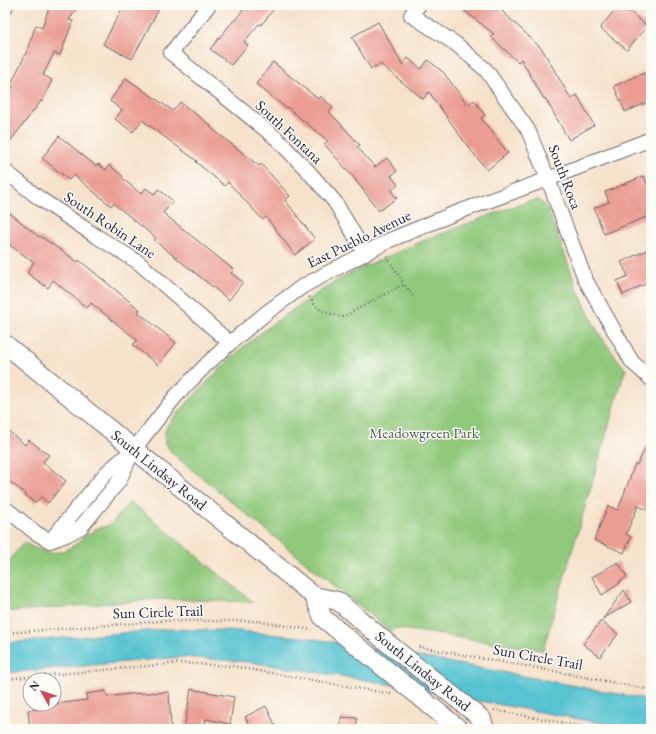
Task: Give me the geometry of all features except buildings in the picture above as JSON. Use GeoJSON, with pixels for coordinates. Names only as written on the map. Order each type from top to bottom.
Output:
{"type":"FeatureCollection","features":[{"type":"Feature","properties":{"kind":"main road","name":"South Lindsay Road"},"geometry":{"type":"LineString","coordinates":[[5,344],[314,596],[338,602],[482,719],[485,729]]}},
{"type":"Feature","properties":{"kind":"main road","name":"South Lindsay Road"},"geometry":{"type":"LineString","coordinates":[[314,596],[323,618],[459,729]]}},
{"type":"Feature","properties":{"kind":"street","name":"South Fontana"},"geometry":{"type":"LineString","coordinates":[[209,5],[171,53],[276,138],[308,170],[334,202],[364,253]]}},
{"type":"Feature","properties":{"kind":"street","name":"South Roca"},"geometry":{"type":"LineString","coordinates":[[415,10],[486,70],[528,130],[585,279],[632,362],[651,379]]}},
{"type":"Feature","properties":{"kind":"street","name":"East Pueblo Avenue"},"geometry":{"type":"LineString","coordinates":[[5,508],[36,533],[50,541],[81,527],[119,480],[134,449],[175,398],[207,364],[230,343],[266,313],[303,286],[390,240],[453,214],[651,139]]}},
{"type":"Feature","properties":{"kind":"street","name":"South Robin Lane"},"geometry":{"type":"LineString","coordinates":[[5,171],[39,198],[138,262],[230,343]]}},
{"type":"Feature","properties":{"kind":"path"},"geometry":{"type":"LineString","coordinates":[[379,245],[413,296]]}},
{"type":"Feature","properties":{"kind":"path"},"geometry":{"type":"LineString","coordinates":[[303,286],[315,306],[323,311],[343,317],[404,284]]}},
{"type":"Feature","properties":{"kind":"path","name":"Sun Circle Trail"},"geometry":{"type":"LineString","coordinates":[[5,633],[161,621],[256,621],[311,630]]}},
{"type":"Feature","properties":{"kind":"path","name":"Sun Circle Trail"},"geometry":{"type":"LineString","coordinates":[[421,648],[651,690]]}},
{"type":"Feature","properties":{"kind":"path"},"geometry":{"type":"LineString","coordinates":[[5,679],[180,663],[232,666],[388,694]]}},
{"type":"Feature","properties":{"kind":"path"},"geometry":{"type":"LineString","coordinates":[[500,711],[596,729]]}},
{"type":"Feature","properties":{"kind":"green space","name":"Meadowgreen Park"},"geometry":{"type":"Polygon","coordinates":[[[537,200],[547,208],[577,288],[598,332],[626,370],[543,650],[395,628],[391,632],[173,454],[165,443],[164,435],[168,424],[242,348],[271,325],[329,285],[361,268],[430,238],[512,207],[537,200]]]}},
{"type":"Feature","properties":{"kind":"green space"},"geometry":{"type":"Polygon","coordinates":[[[130,501],[253,602],[160,599],[5,612],[5,566],[24,542],[42,551],[58,552],[66,550],[73,546],[87,533],[90,535],[94,529],[107,526],[114,521],[130,501]]]}},
{"type":"Feature","properties":{"kind":"water"},"geometry":{"type":"Polygon","coordinates":[[[169,629],[239,631],[309,638],[651,700],[651,729],[633,729],[360,679],[249,662],[181,657],[5,673],[5,643],[169,629]]]}}]}
